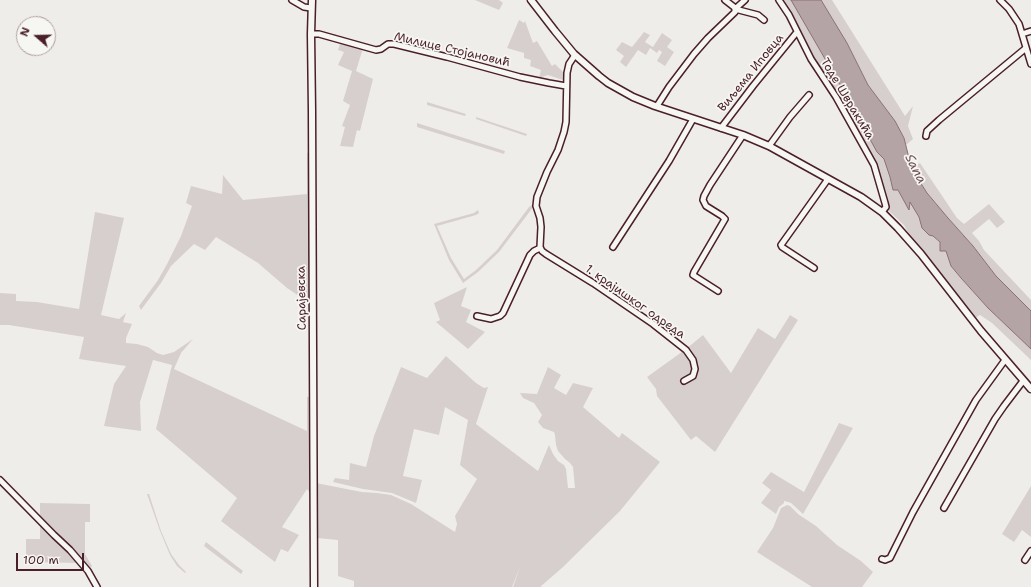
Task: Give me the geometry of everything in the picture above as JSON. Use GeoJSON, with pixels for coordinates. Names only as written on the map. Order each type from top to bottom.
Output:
{"type":"FeatureCollection","features":[{"type":"Feature","properties":{"kind":"main road","name":"Сарајевска"},"geometry":{"type":"LineString","coordinates":[[312,0],[314,587]]}},
{"type":"Feature","properties":{"kind":"main road"},"geometry":{"type":"LineString","coordinates":[[531,0],[574,55],[608,83],[657,106],[743,135],[769,146],[860,197],[882,212],[898,228],[981,331],[1031,389]]}},
{"type":"Feature","properties":{"kind":"street"},"geometry":{"type":"LineString","coordinates":[[292,0],[304,7],[311,8]]}},
{"type":"Feature","properties":{"kind":"street"},"geometry":{"type":"LineString","coordinates":[[725,0],[736,9],[758,15],[764,20]]}},
{"type":"Feature","properties":{"kind":"street"},"geometry":{"type":"LineString","coordinates":[[657,106],[669,87],[694,54],[745,0]]}},
{"type":"Feature","properties":{"kind":"street","name":"Тоде Швракића"},"geometry":{"type":"LineString","coordinates":[[779,0],[874,165],[886,207],[882,212]]}},
{"type":"Feature","properties":{"kind":"street"},"geometry":{"type":"LineString","coordinates":[[1000,0],[1013,13],[1019,24],[1031,64]]}},
{"type":"Feature","properties":{"kind":"street"},"geometry":{"type":"LineString","coordinates":[[1022,34],[1031,31]]}},
{"type":"Feature","properties":{"kind":"street","name":"Виљема Иповца"},"geometry":{"type":"LineString","coordinates":[[721,128],[797,32]]}},
{"type":"Feature","properties":{"kind":"street","name":"Милице Стојановић"},"geometry":{"type":"LineString","coordinates":[[311,34],[319,34],[376,50],[381,49],[388,44],[394,44],[520,77],[566,86]]}},
{"type":"Feature","properties":{"kind":"street"},"geometry":{"type":"LineString","coordinates":[[926,136],[927,131],[939,120],[1026,48]]}},
{"type":"Feature","properties":{"kind":"street"},"geometry":{"type":"LineString","coordinates":[[478,316],[491,319],[503,314],[528,258],[532,253],[540,248],[541,227],[536,202],[543,181],[558,150],[564,132],[566,122],[567,73],[569,64],[574,55]]}},
{"type":"Feature","properties":{"kind":"street"},"geometry":{"type":"LineString","coordinates":[[769,146],[790,117],[809,95]]}},
{"type":"Feature","properties":{"kind":"street"},"geometry":{"type":"LineString","coordinates":[[613,247],[693,119]]}},
{"type":"Feature","properties":{"kind":"street"},"geometry":{"type":"LineString","coordinates":[[718,291],[693,275],[725,219],[706,206],[703,200],[710,185],[743,135]]}},
{"type":"Feature","properties":{"kind":"street"},"geometry":{"type":"LineString","coordinates":[[814,268],[781,245],[795,223],[828,179]]}},
{"type":"Feature","properties":{"kind":"street","name":"1. крајишког одреда"},"geometry":{"type":"LineString","coordinates":[[540,248],[551,258],[593,283],[653,324],[686,350],[693,360],[695,369],[693,376],[684,382]]}},
{"type":"Feature","properties":{"kind":"street"},"geometry":{"type":"LineString","coordinates":[[882,559],[886,560],[890,558],[913,512],[976,400],[1005,360]]}},
{"type":"Feature","properties":{"kind":"street"},"geometry":{"type":"LineString","coordinates":[[944,508],[995,419],[1023,381]]}},
{"type":"Feature","properties":{"kind":"street"},"geometry":{"type":"LineString","coordinates":[[0,480],[70,550],[88,571],[97,587]]}},
{"type":"Feature","properties":{"kind":"street"},"geometry":{"type":"LineString","coordinates":[[1025,560],[1031,552]]}},
{"type":"Feature","properties":{"kind":"shaded area"},"geometry":{"type":"Polygon","coordinates":[[[475,0],[499,0],[503,3],[499,10],[475,0]]]}},
{"type":"Feature","properties":{"kind":"shaded area"},"geometry":{"type":"Polygon","coordinates":[[[783,0],[791,0],[877,152],[884,159],[893,190],[898,190],[909,209],[910,201],[919,217],[922,228],[940,242],[946,251],[951,266],[961,278],[988,308],[1031,349],[1031,360],[992,323],[980,315],[975,319],[910,236],[904,225],[889,211],[869,153],[833,86],[808,48],[783,0]]]}},
{"type":"Feature","properties":{"kind":"shaded area"},"geometry":{"type":"Polygon","coordinates":[[[821,0],[832,0],[905,116],[913,106],[908,126],[913,139],[906,145],[895,121],[868,85],[847,43],[821,0]]]}},
{"type":"Feature","properties":{"kind":"shaded area"},"geometry":{"type":"Polygon","coordinates":[[[519,20],[524,23],[525,21],[533,43],[537,41],[552,66],[555,64],[567,76],[566,79],[563,80],[548,75],[539,78],[541,70],[530,66],[531,60],[524,58],[524,53],[507,48],[519,20]]]}},
{"type":"Feature","properties":{"kind":"shaded area"},"geometry":{"type":"Polygon","coordinates":[[[644,32],[650,35],[645,42],[653,47],[662,33],[672,40],[667,47],[674,52],[665,66],[657,61],[662,52],[659,50],[657,53],[650,48],[646,55],[638,50],[626,67],[620,62],[624,56],[616,50],[622,42],[632,47],[644,32]]]}},
{"type":"Feature","properties":{"kind":"shaded area"},"geometry":{"type":"Polygon","coordinates":[[[341,41],[363,48],[356,71],[373,79],[360,131],[357,130],[353,147],[340,146],[345,127],[342,126],[350,105],[343,101],[352,71],[338,65],[344,52],[338,50],[341,41]]]}},
{"type":"Feature","properties":{"kind":"shaded area"},"geometry":{"type":"Polygon","coordinates":[[[427,102],[466,114],[465,116],[427,105],[427,102]]]}},
{"type":"Feature","properties":{"kind":"shaded area"},"geometry":{"type":"Polygon","coordinates":[[[476,117],[527,134],[526,136],[476,119],[476,117]]]}},
{"type":"Feature","properties":{"kind":"shaded area"},"geometry":{"type":"Polygon","coordinates":[[[417,123],[505,151],[504,154],[417,127],[417,123]]]}},
{"type":"Feature","properties":{"kind":"shaded area"},"geometry":{"type":"Polygon","coordinates":[[[310,152],[311,300],[303,299],[287,288],[258,263],[216,237],[205,250],[194,244],[171,266],[161,283],[141,310],[139,306],[158,280],[181,236],[192,206],[186,203],[191,186],[222,194],[223,175],[243,200],[307,194],[307,153],[310,152]]]}},
{"type":"Feature","properties":{"kind":"shaded area"},"geometry":{"type":"Polygon","coordinates":[[[920,163],[957,218],[964,224],[989,204],[1005,222],[997,228],[989,219],[972,233],[984,250],[1031,300],[1031,311],[996,276],[973,246],[927,193],[920,182],[914,166],[920,163]]]}},
{"type":"Feature","properties":{"kind":"shaded area"},"geometry":{"type":"Polygon","coordinates":[[[532,205],[534,206],[499,252],[478,272],[463,283],[449,260],[434,224],[474,213],[478,210],[479,213],[476,215],[437,226],[451,258],[464,279],[497,250],[532,205]]]}},
{"type":"Feature","properties":{"kind":"shaded area"},"geometry":{"type":"Polygon","coordinates":[[[95,212],[124,218],[101,315],[119,319],[126,313],[123,322],[132,324],[126,338],[126,343],[148,347],[163,355],[174,352],[193,339],[181,353],[174,369],[307,431],[307,397],[311,397],[312,496],[307,489],[282,527],[299,535],[288,552],[281,549],[275,562],[221,521],[237,498],[156,429],[172,365],[153,360],[140,402],[141,431],[104,426],[114,384],[126,366],[79,359],[84,337],[9,325],[0,325],[0,293],[16,294],[16,301],[37,302],[79,309],[95,212]]]}},
{"type":"Feature","properties":{"kind":"shaded area"},"geometry":{"type":"Polygon","coordinates":[[[467,287],[461,306],[471,310],[466,322],[485,332],[468,349],[436,322],[440,320],[434,303],[467,287]]]}},
{"type":"Feature","properties":{"kind":"shaded area"},"geometry":{"type":"Polygon","coordinates":[[[790,315],[798,320],[715,452],[696,436],[691,440],[657,396],[656,389],[647,377],[703,335],[731,373],[758,328],[775,339],[790,315]]]}},
{"type":"Feature","properties":{"kind":"shaded area"},"geometry":{"type":"Polygon","coordinates":[[[446,356],[476,383],[484,388],[488,387],[476,424],[538,471],[549,445],[553,454],[566,469],[568,488],[575,488],[573,467],[558,451],[554,432],[543,428],[538,422],[542,415],[534,403],[523,398],[520,393],[537,394],[548,367],[561,375],[554,388],[566,395],[573,383],[593,388],[583,407],[619,438],[622,433],[660,462],[620,511],[563,567],[540,587],[513,587],[520,567],[512,587],[354,587],[354,581],[338,576],[338,540],[317,538],[316,483],[362,492],[391,495],[411,504],[455,532],[457,524],[455,516],[477,479],[460,465],[468,420],[445,407],[439,435],[414,429],[403,476],[422,480],[416,503],[392,493],[363,489],[333,482],[335,478],[349,480],[350,463],[366,467],[374,436],[401,367],[427,378],[446,356]]]}},
{"type":"Feature","properties":{"kind":"shaded area"},"geometry":{"type":"Polygon","coordinates":[[[839,423],[853,428],[803,514],[788,502],[784,501],[776,514],[761,503],[771,490],[762,483],[771,472],[804,492],[839,423]]]}},
{"type":"Feature","properties":{"kind":"shaded area"},"geometry":{"type":"Polygon","coordinates":[[[1031,486],[1031,537],[1022,530],[1014,542],[1002,534],[1031,486]]]}},
{"type":"Feature","properties":{"kind":"shaded area"},"geometry":{"type":"Polygon","coordinates":[[[147,494],[149,494],[161,531],[171,554],[186,572],[185,573],[177,566],[170,555],[147,494]]]}},
{"type":"Feature","properties":{"kind":"shaded area"},"geometry":{"type":"Polygon","coordinates":[[[40,503],[90,504],[90,522],[85,522],[85,554],[92,566],[88,572],[80,563],[26,562],[26,539],[40,539],[40,503]]]}},
{"type":"Feature","properties":{"kind":"shaded area"},"geometry":{"type":"Polygon","coordinates":[[[787,505],[816,526],[837,545],[861,561],[873,572],[862,587],[812,587],[757,552],[773,528],[781,508],[787,505]]]}},
{"type":"Feature","properties":{"kind":"shaded area"},"geometry":{"type":"Polygon","coordinates":[[[206,542],[243,571],[241,574],[204,546],[206,542]]]}},
{"type":"Feature","properties":{"kind":"water","name":"Sana"},"geometry":{"type":"Polygon","coordinates":[[[791,0],[821,0],[847,43],[868,85],[895,121],[904,138],[908,154],[920,182],[927,193],[973,246],[996,276],[1031,311],[1031,349],[988,308],[961,278],[951,266],[946,251],[940,251],[940,242],[933,236],[929,235],[922,228],[919,217],[910,202],[909,210],[898,190],[893,190],[884,159],[877,152],[791,0]]]}}]}
